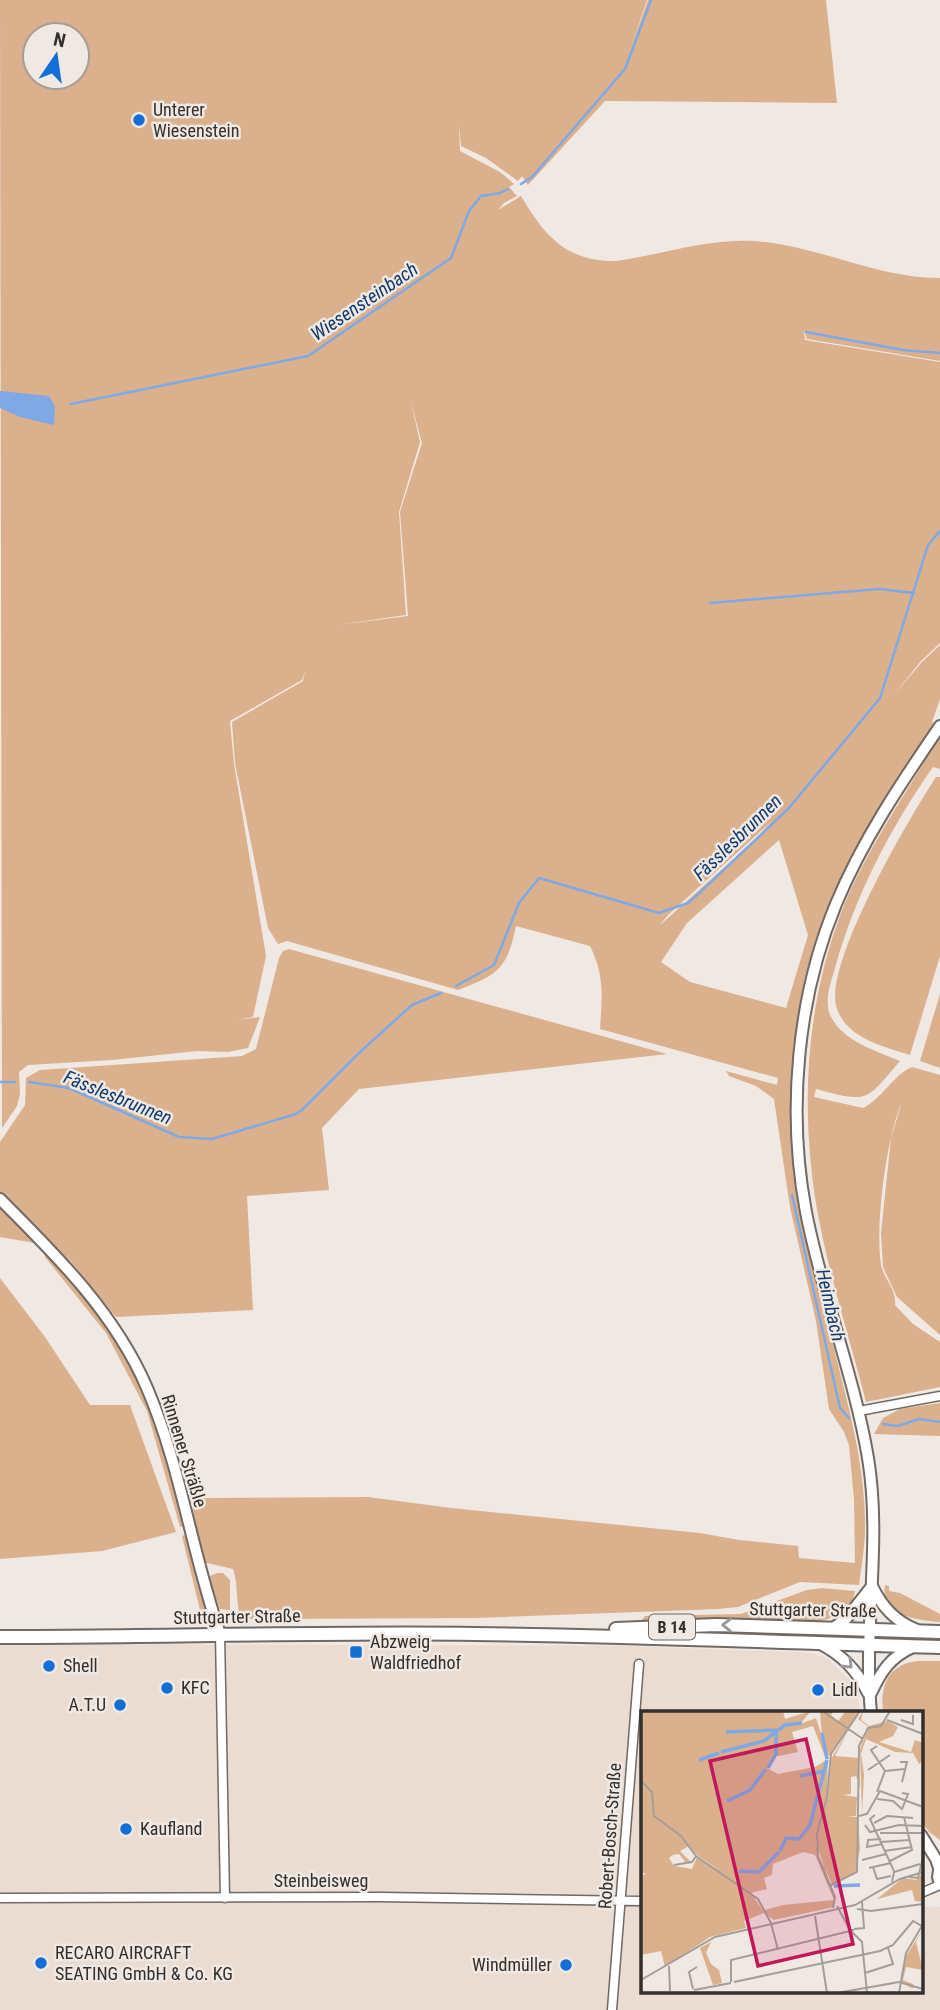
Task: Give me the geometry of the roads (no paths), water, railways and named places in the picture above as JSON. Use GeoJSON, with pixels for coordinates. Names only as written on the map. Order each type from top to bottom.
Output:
{"type":"FeatureCollection","features":[{"type":"Feature","properties":{"kind":"main road"},"geometry":{"type":"LineString","coordinates":[[871,1711],[869,1624],[873,1507],[869,1460],[859,1411],[814,1244],[802,1181],[796,1119],[804,1015],[825,933],[845,884],[879,820],[940,726]]}},
{"type":"Feature","properties":{"kind":"main road","name":"Rinnener Sträßle"},"geometry":{"type":"LineString","coordinates":[[0,1199],[52,1252],[110,1321],[146,1387],[170,1450],[190,1533],[220,1634]]}},
{"type":"Feature","properties":{"kind":"main road"},"geometry":{"type":"LineString","coordinates":[[833,1628],[854,1610],[871,1590]]}},
{"type":"Feature","properties":{"kind":"main road"},"geometry":{"type":"LineString","coordinates":[[871,1590],[895,1618],[919,1631]]}},
{"type":"Feature","properties":{"kind":"main road","name":"Stuttgarter Straße"},"geometry":{"type":"LineString","coordinates":[[475,1634],[716,1625],[833,1628],[869,1624],[940,1632]]}},
{"type":"Feature","properties":{"kind":"main road","name":"Stuttgarter Straße"},"geometry":{"type":"LineString","coordinates":[[0,1637],[475,1634],[940,1647]]}},
{"type":"Feature","properties":{"kind":"main road"},"geometry":{"type":"LineString","coordinates":[[817,1642],[849,1663],[861,1678],[869,1695]]}},
{"type":"Feature","properties":{"kind":"main road"},"geometry":{"type":"LineString","coordinates":[[869,1695],[886,1665],[895,1656],[914,1646]]}},
{"type":"Feature","properties":{"kind":"main road"},"geometry":{"type":"LineString","coordinates":[[922,1837],[940,1848]]}},
{"type":"Feature","properties":{"kind":"main road"},"geometry":{"type":"LineString","coordinates":[[922,1837],[936,1859],[940,1885]]}},
{"type":"Feature","properties":{"kind":"street"},"geometry":{"type":"LineString","coordinates":[[859,1411],[940,1396]]}},
{"type":"Feature","properties":{"kind":"street"},"geometry":{"type":"LineString","coordinates":[[220,1634],[225,1898]]}},
{"type":"Feature","properties":{"kind":"street","name":"Robert-Bosch-Straße"},"geometry":{"type":"LineString","coordinates":[[612,2010],[639,1664]]}},
{"type":"Feature","properties":{"kind":"street"},"geometry":{"type":"LineString","coordinates":[[922,1892],[940,1885]]}},
{"type":"Feature","properties":{"kind":"street","name":"Steinbeisweg"},"geometry":{"type":"LineString","coordinates":[[0,1898],[381,1897],[641,1901]]}},
{"type":"Feature","properties":{"kind":"water"},"geometry":{"type":"Polygon","coordinates":[[[0,391],[49,396],[55,406],[54,425],[20,417],[0,408],[0,391]]]}},
{"type":"Feature","properties":{"kind":"waterway","name":"Wiesensteinbach"},"geometry":{"type":"LineString","coordinates":[[521,184],[532,177],[625,69],[651,0]]}},
{"type":"Feature","properties":{"kind":"waterway","name":"Wiesensteinbach"},"geometry":{"type":"LineString","coordinates":[[71,404],[308,356],[451,258],[469,211],[481,196],[508,189]]}},
{"type":"Feature","properties":{"kind":"waterway"},"geometry":{"type":"LineString","coordinates":[[806,332],[903,350],[940,353]]}},
{"type":"Feature","properties":{"kind":"waterway","name":"Fässlesbrunnen"},"geometry":{"type":"LineString","coordinates":[[456,986],[494,965],[519,903],[539,878],[659,913],[688,903],[694,898],[789,808],[880,698],[928,545],[940,531]]}},
{"type":"Feature","properties":{"kind":"waterway"},"geometry":{"type":"LineString","coordinates":[[710,603],[879,589],[914,593]]}},
{"type":"Feature","properties":{"kind":"waterway","name":"Fässlesbrunnen"},"geometry":{"type":"LineString","coordinates":[[29,1082],[69,1088],[179,1137],[212,1139],[296,1114],[412,1005],[441,993]]}},
{"type":"Feature","properties":{"kind":"waterway","name":"Fässlesbrunnen"},"geometry":{"type":"LineString","coordinates":[[0,1082],[15,1082]]}},
{"type":"Feature","properties":{"kind":"waterway","name":"Heimbach"},"geometry":{"type":"LineString","coordinates":[[792,1195],[840,1408],[849,1418]]}},
{"type":"Feature","properties":{"kind":"waterway","name":"Heimbach"},"geometry":{"type":"LineString","coordinates":[[883,1424],[898,1426],[919,1419],[940,1422]]}},
{"type":"Feature","properties":{"kind":"place","name":"Unterer Wiesenstein"},"geometry":{"type":"Point","coordinates":[139,120]}},
{"type":"Feature","properties":{"kind":"place","name":"Abzweig Waldfriedhof"},"geometry":{"type":"Point","coordinates":[356,1652]}},
{"type":"Feature","properties":{"kind":"place","name":"Shell"},"geometry":{"type":"Point","coordinates":[49,1666]}},
{"type":"Feature","properties":{"kind":"place","name":"KFC"},"geometry":{"type":"Point","coordinates":[167,1688]}},
{"type":"Feature","properties":{"kind":"place","name":"Lidl"},"geometry":{"type":"Point","coordinates":[818,1690]}},
{"type":"Feature","properties":{"kind":"place","name":"A.T.U"},"geometry":{"type":"Point","coordinates":[120,1705]}},
{"type":"Feature","properties":{"kind":"place","name":"Kaufland"},"geometry":{"type":"Point","coordinates":[126,1829]}},
{"type":"Feature","properties":{"kind":"place","name":"RECARO AIRCRAFT SEATING GmbH & Co. KG"},"geometry":{"type":"Point","coordinates":[41,1963]}},
{"type":"Feature","properties":{"kind":"place","name":"Windmüller"},"geometry":{"type":"Point","coordinates":[566,1965]}}]}
